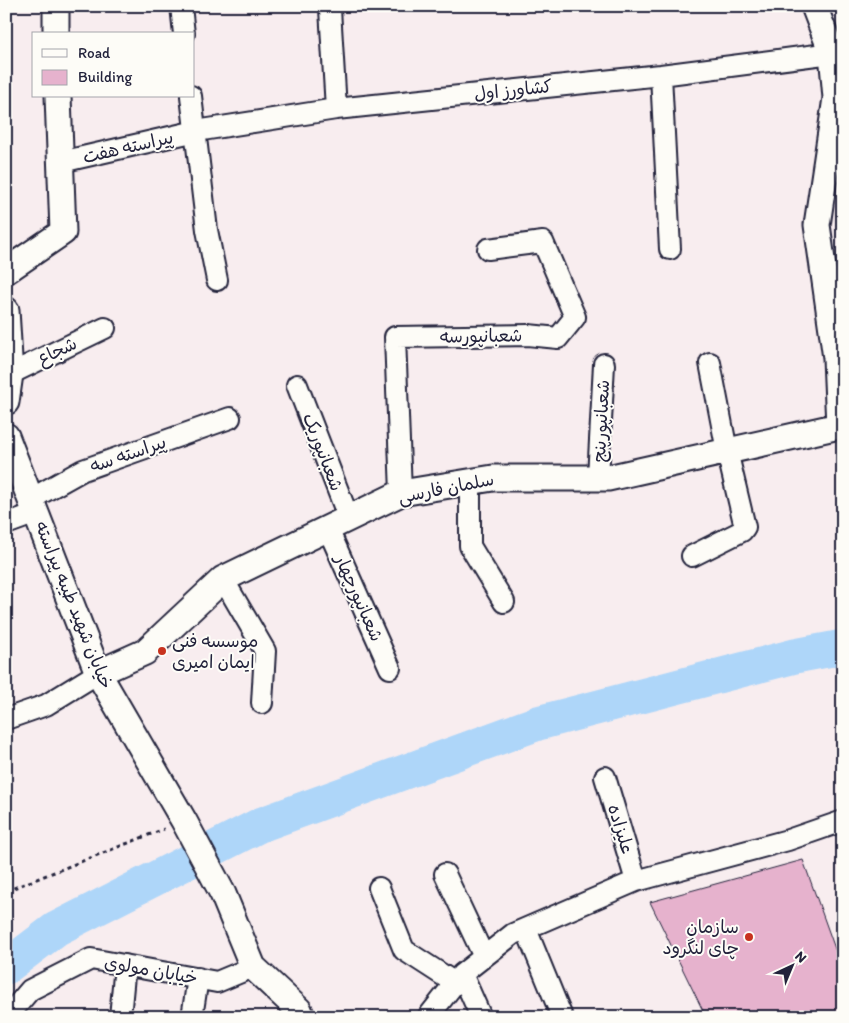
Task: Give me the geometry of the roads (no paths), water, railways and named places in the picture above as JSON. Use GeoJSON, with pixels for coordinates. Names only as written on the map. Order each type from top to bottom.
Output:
{"type":"FeatureCollection","features":[{"type":"Feature","properties":{"kind":"street"},"geometry":{"type":"LineString","coordinates":[[56,6],[56,32]]}},
{"type":"Feature","properties":{"kind":"street"},"geometry":{"type":"LineString","coordinates":[[181,6],[184,32]]}},
{"type":"Feature","properties":{"kind":"street"},"geometry":{"type":"LineString","coordinates":[[331,6],[336,109]]}},
{"type":"Feature","properties":{"kind":"street"},"geometry":{"type":"LineString","coordinates":[[814,6],[832,53],[839,93],[818,225],[836,358],[841,428]]}},
{"type":"Feature","properties":{"kind":"street","name":"کشاورز اول"},"geometry":{"type":"LineString","coordinates":[[196,131],[336,109],[661,75],[832,53]]}},
{"type":"Feature","properties":{"kind":"street"},"geometry":{"type":"LineString","coordinates":[[661,75],[670,249]]}},
{"type":"Feature","properties":{"kind":"street"},"geometry":{"type":"LineString","coordinates":[[6,271],[63,232],[58,98]]}},
{"type":"Feature","properties":{"kind":"street"},"geometry":{"type":"LineString","coordinates":[[191,98],[208,230],[218,280]]}},
{"type":"Feature","properties":{"kind":"street","name":"پیراسته هفت"},"geometry":{"type":"LineString","coordinates":[[61,162],[196,131]]}},
{"type":"Feature","properties":{"kind":"street","name":"شعبانپورسه"},"geometry":{"type":"LineString","coordinates":[[401,493],[395,337],[528,335],[558,338],[575,317],[543,242],[488,249]]}},
{"type":"Feature","properties":{"kind":"street"},"geometry":{"type":"LineString","coordinates":[[6,310],[10,374],[6,402]]}},
{"type":"Feature","properties":{"kind":"street","name":"شجاع"},"geometry":{"type":"LineString","coordinates":[[10,374],[104,328]]}},
{"type":"Feature","properties":{"kind":"street"},"geometry":{"type":"LineString","coordinates":[[692,556],[742,531],[745,527],[710,363]]}},
{"type":"Feature","properties":{"kind":"street","name":"شعبانپورپنج"},"geometry":{"type":"LineString","coordinates":[[598,478],[604,364]]}},
{"type":"Feature","properties":{"kind":"street","name":"شعبانپوریک"},"geometry":{"type":"LineString","coordinates":[[297,385],[338,524]]}},
{"type":"Feature","properties":{"kind":"street","name":"پیراسته سه"},"geometry":{"type":"LineString","coordinates":[[6,524],[82,470],[230,418]]}},
{"type":"Feature","properties":{"kind":"street","name":"سلمان فارسی"},"geometry":{"type":"LineString","coordinates":[[98,673],[145,652],[223,579],[401,493],[492,478],[608,478],[841,428]]}},
{"type":"Feature","properties":{"kind":"street","name":"خیابان شهید طیبه پیراسته"},"geometry":{"type":"LineString","coordinates":[[6,436],[98,673],[184,821],[223,894],[253,967]]}},
{"type":"Feature","properties":{"kind":"street"},"geometry":{"type":"LineString","coordinates":[[470,481],[470,546],[504,602]]}},
{"type":"Feature","properties":{"kind":"street","name":"شعبانپورچهار"},"geometry":{"type":"LineString","coordinates":[[338,524],[390,668]]}},
{"type":"Feature","properties":{"kind":"street"},"geometry":{"type":"LineString","coordinates":[[223,579],[265,651],[262,704]]}},
{"type":"Feature","properties":{"kind":"street"},"geometry":{"type":"LineString","coordinates":[[6,718],[46,705],[98,673]]}},
{"type":"Feature","properties":{"kind":"street","name":"علیزاده"},"geometry":{"type":"LineString","coordinates":[[605,777],[636,881]]}},
{"type":"Feature","properties":{"kind":"street"},"geometry":{"type":"LineString","coordinates":[[428,1017],[459,978],[513,934],[636,881],[788,840],[843,822]]}},
{"type":"Feature","properties":{"kind":"street"},"geometry":{"type":"LineString","coordinates":[[445,874],[484,957]]}},
{"type":"Feature","properties":{"kind":"street"},"geometry":{"type":"LineString","coordinates":[[379,888],[404,950],[459,978],[481,1017]]}},
{"type":"Feature","properties":{"kind":"street"},"geometry":{"type":"LineString","coordinates":[[526,929],[562,1017]]}},
{"type":"Feature","properties":{"kind":"street","name":"خیابان مولوی"},"geometry":{"type":"LineString","coordinates":[[8,1016],[30,990],[91,959],[217,982],[253,967]]}},
{"type":"Feature","properties":{"kind":"street"},"geometry":{"type":"LineString","coordinates":[[120,1017],[124,965]]}},
{"type":"Feature","properties":{"kind":"street"},"geometry":{"type":"LineString","coordinates":[[253,967],[299,1010],[302,1017]]}},
{"type":"Feature","properties":{"kind":"street"},"geometry":{"type":"LineString","coordinates":[[192,1017],[198,978]]}},
{"type":"Feature","properties":{"kind":"waterway"},"geometry":{"type":"LineString","coordinates":[[6,967],[56,929],[260,825],[538,723],[795,656],[843,647]]}},
{"type":"Feature","properties":{"kind":"place","name":"موسسه فنی ایمان امیری"},"geometry":{"type":"Point","coordinates":[162,651]}},
{"type":"Feature","properties":{"kind":"place","name":"سازمان چای لنگرود"},"geometry":{"type":"Point","coordinates":[749,937]}}]}
